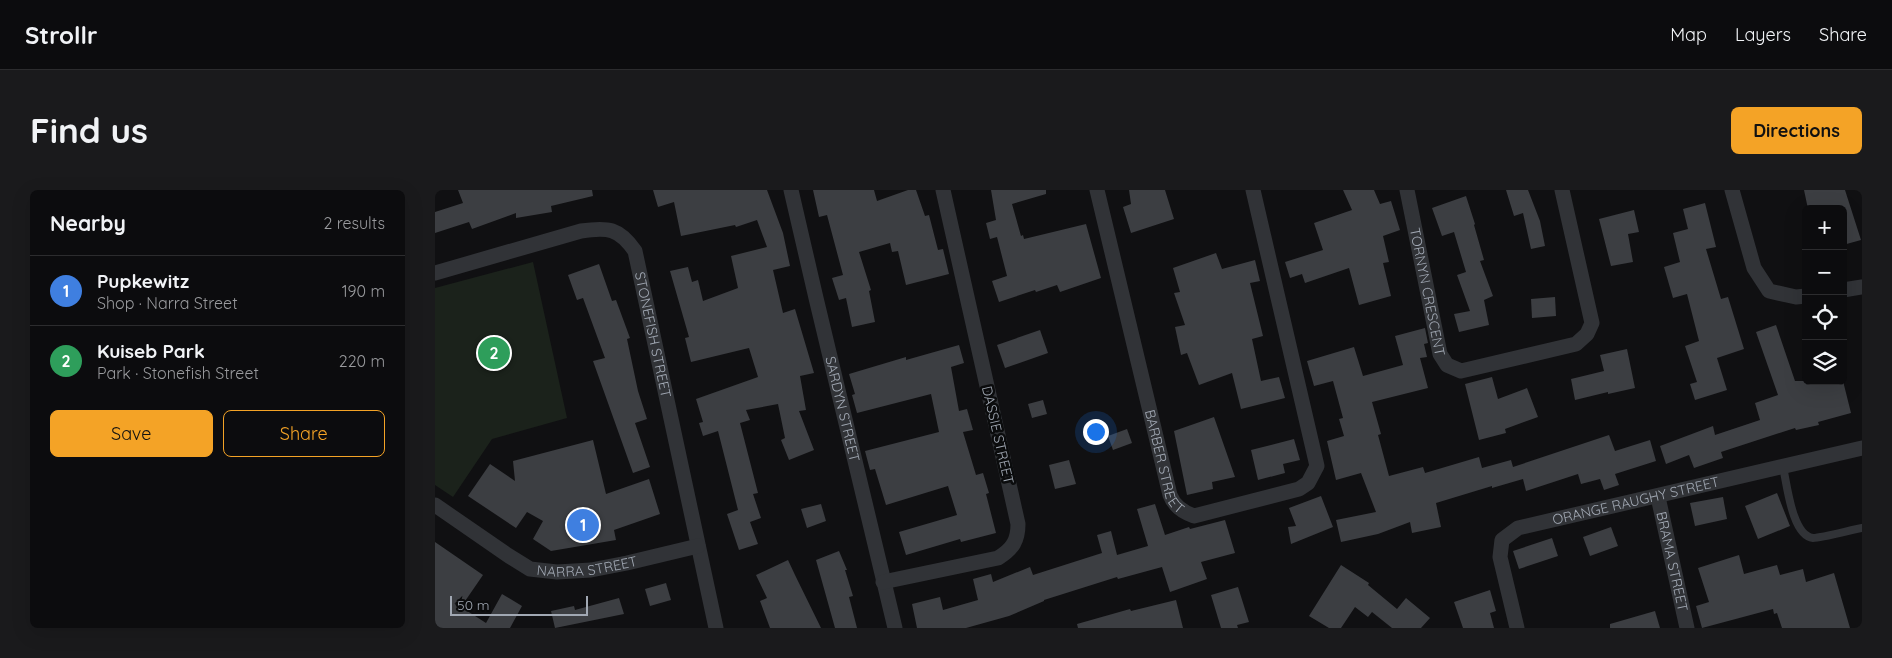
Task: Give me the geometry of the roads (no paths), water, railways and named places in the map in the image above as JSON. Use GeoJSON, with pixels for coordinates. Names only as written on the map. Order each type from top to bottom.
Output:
{"type":"FeatureCollection","features":[{"type":"Feature","properties":{"kind":"street","name":"SARDYN STREET"},"geometry":{"type":"LineString","coordinates":[[791,190],[895,628]]}},
{"type":"Feature","properties":{"kind":"street","name":"DASSIE STREET"},"geometry":{"type":"LineString","coordinates":[[883,582],[998,558],[1013,547],[1018,534],[1018,524],[943,190]]}},
{"type":"Feature","properties":{"kind":"street","name":"BARBER STREET"},"geometry":{"type":"LineString","coordinates":[[1097,190],[1170,495],[1178,507],[1194,516],[1299,488],[1308,483],[1317,466],[1253,190]]}},
{"type":"Feature","properties":{"kind":"street","name":"TORNYN CRESCENT"},"geometry":{"type":"LineString","coordinates":[[1407,190],[1440,354],[1447,365],[1461,371],[1576,344],[1587,334],[1592,323],[1591,316],[1561,190]]}},
{"type":"Feature","properties":{"kind":"street"},"geometry":{"type":"LineString","coordinates":[[1732,190],[1754,268],[1769,291],[1802,296]]}},
{"type":"Feature","properties":{"kind":"street","name":"STONEFISH STREET"},"geometry":{"type":"LineString","coordinates":[[435,273],[581,231],[598,228],[615,231],[626,238],[635,251],[716,628]]}},
{"type":"Feature","properties":{"kind":"street"},"geometry":{"type":"LineString","coordinates":[[1847,289],[1862,287]]}},
{"type":"Feature","properties":{"kind":"street","name":"ORANGE RAUGHY STREET"},"geometry":{"type":"LineString","coordinates":[[1517,628],[1500,557],[1502,540],[1518,528],[1862,448]]}},
{"type":"Feature","properties":{"kind":"street","name":"BRAMA STREET"},"geometry":{"type":"LineString","coordinates":[[1658,496],[1687,628]]}},
{"type":"Feature","properties":{"kind":"street","name":"NARRA STREET"},"geometry":{"type":"LineString","coordinates":[[435,506],[530,569],[557,572],[591,570],[627,564],[698,546]]}},
{"type":"Feature","properties":{"kind":"lane"},"geometry":{"type":"LineString","coordinates":[[1783,467],[1796,525],[1802,534],[1812,538],[1862,528]]}},
{"type":"Feature","properties":{"kind":"place","name":"Kuiseb Park"},"geometry":{"type":"Point","coordinates":[494,353]}},
{"type":"Feature","properties":{"kind":"place","name":"Pupkewitz"},"geometry":{"type":"Point","coordinates":[583,525]}}]}
